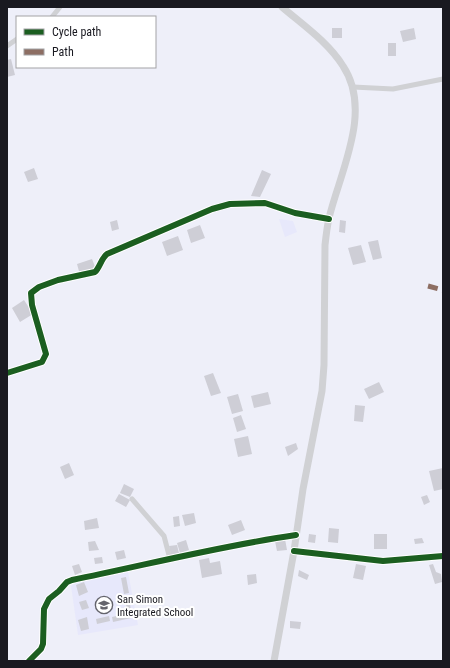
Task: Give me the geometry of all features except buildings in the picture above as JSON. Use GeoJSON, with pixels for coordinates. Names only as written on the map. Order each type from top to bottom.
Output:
{"type":"FeatureCollection","features":[{"type":"Feature","properties":{"kind":"main road"},"geometry":{"type":"LineString","coordinates":[[274,661],[294,550],[303,489],[322,391],[324,365],[325,245],[329,219],[348,159],[353,136],[355,113],[354,87],[349,75],[334,54],[282,7]]}},
{"type":"Feature","properties":{"kind":"street"},"geometry":{"type":"LineString","coordinates":[[53,16],[60,7]]}},
{"type":"Feature","properties":{"kind":"street"},"geometry":{"type":"LineString","coordinates":[[7,46],[16,41]]}},
{"type":"Feature","properties":{"kind":"street"},"geometry":{"type":"LineString","coordinates":[[354,87],[393,89],[443,79]]}},
{"type":"Feature","properties":{"kind":"street"},"geometry":{"type":"LineString","coordinates":[[7,373],[42,362],[46,354],[32,305],[30,295],[33,290],[58,280],[94,272],[98,268],[103,257],[107,254],[212,209],[230,204],[265,203],[295,213],[329,219]]}},
{"type":"Feature","properties":{"kind":"street"},"geometry":{"type":"LineString","coordinates":[[132,499],[164,536],[170,559]]}},
{"type":"Feature","properties":{"kind":"street"},"geometry":{"type":"LineString","coordinates":[[29,661],[41,649],[43,644],[44,609],[46,604],[67,582],[227,546],[296,535]]}},
{"type":"Feature","properties":{"kind":"street"},"geometry":{"type":"LineString","coordinates":[[294,550],[383,561],[443,556]]}},
{"type":"Feature","properties":{"kind":"shaded area"},"geometry":{"type":"Polygon","coordinates":[[[279,219],[293,221],[297,232],[285,237],[279,219]]]}},
{"type":"Feature","properties":{"kind":"shaded area","name":"San Simon Integrated School"},"geometry":{"type":"Polygon","coordinates":[[[128,572],[138,625],[78,635],[71,586],[79,581],[128,572]]]}},
{"type":"Feature","properties":{"kind":"marked path"},"geometry":{"type":"LineString","coordinates":[[428,286],[443,290]]}},
{"type":"Feature","properties":{"kind":"cycle path"},"geometry":{"type":"LineString","coordinates":[[7,373],[42,362],[46,354],[32,305],[31,293],[39,287],[58,280],[95,272],[107,254],[212,209],[230,204],[265,203],[295,213],[329,219]]}},
{"type":"Feature","properties":{"kind":"cycle path"},"geometry":{"type":"LineString","coordinates":[[29,661],[41,649],[43,644],[44,609],[49,599],[67,582],[211,550],[296,535]]}},
{"type":"Feature","properties":{"kind":"cycle path"},"geometry":{"type":"LineString","coordinates":[[294,551],[383,561],[443,556]]}},
{"type":"Feature","properties":{"kind":"place","name":"San Simon Integrated School"},"geometry":{"type":"Point","coordinates":[104,605]}}]}
